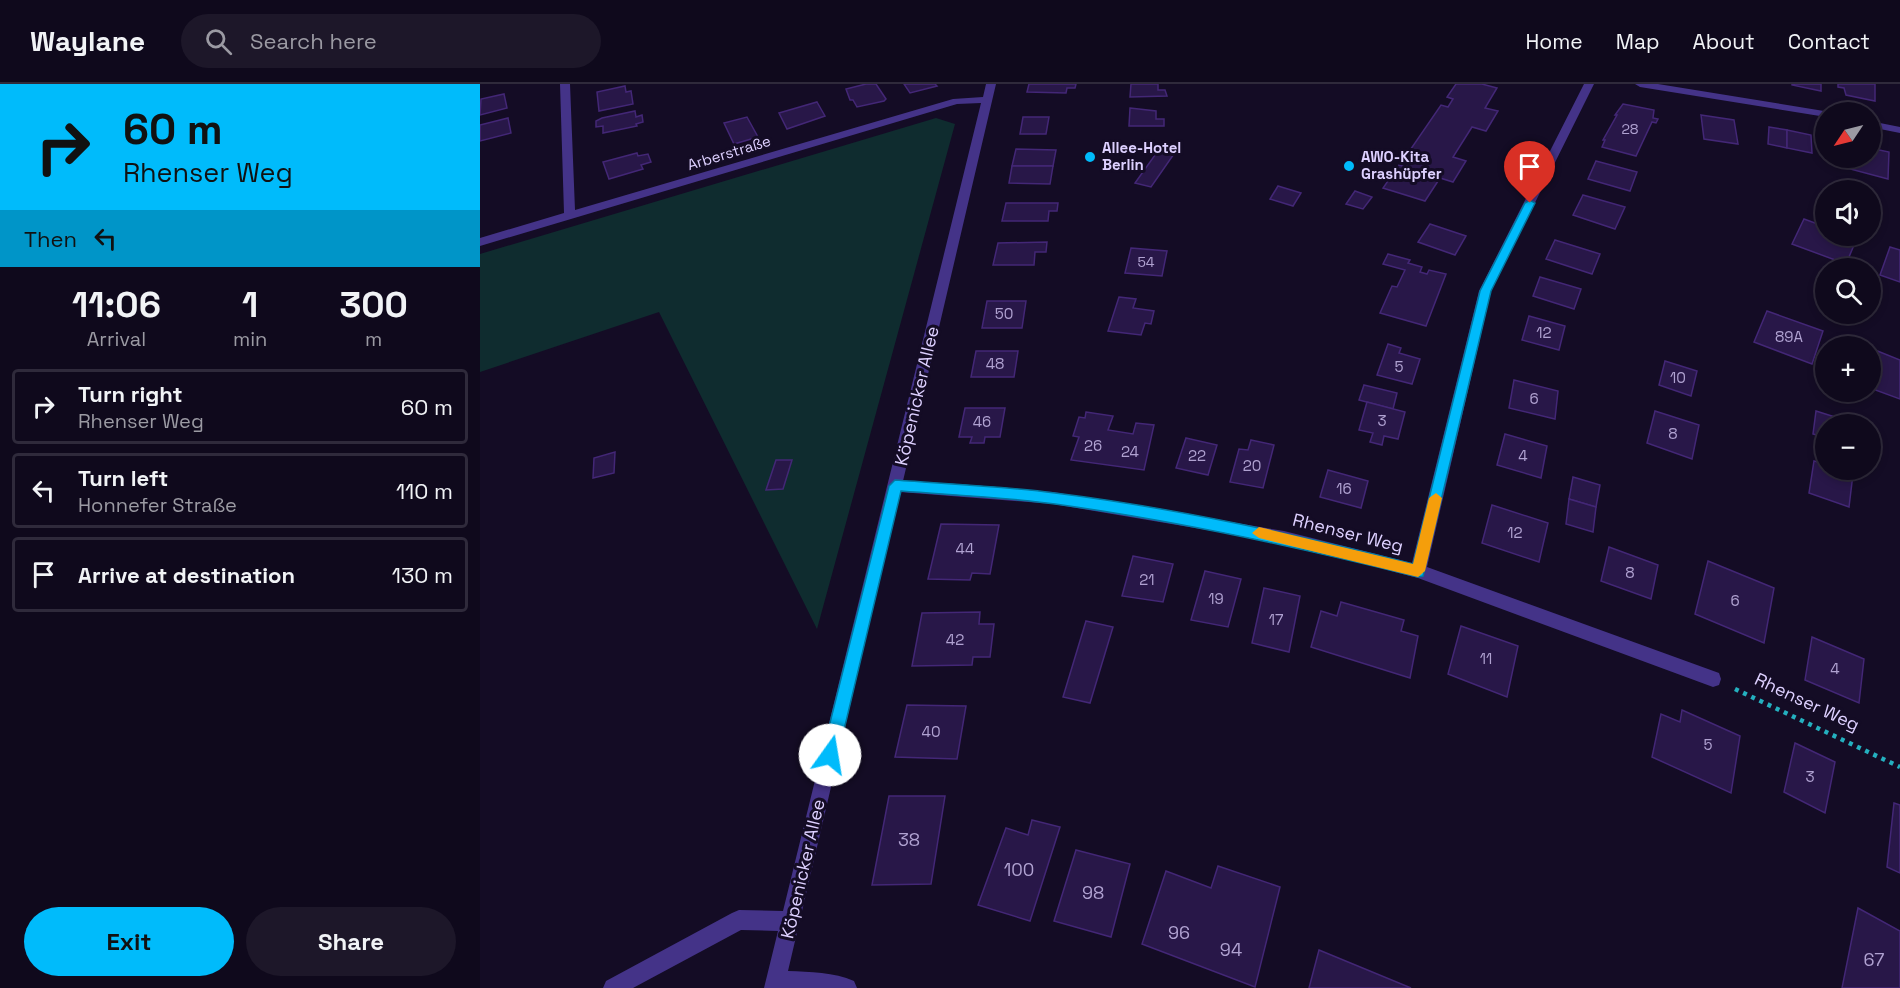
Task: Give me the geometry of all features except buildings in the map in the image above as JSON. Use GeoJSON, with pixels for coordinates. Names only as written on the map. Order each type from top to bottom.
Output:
{"type":"FeatureCollection","features":[{"type":"Feature","properties":{"kind":"street"},"geometry":{"type":"LineString","coordinates":[[565,84],[570,216]]}},
{"type":"Feature","properties":{"kind":"street","name":"Köpenicker Allee"},"geometry":{"type":"LineString","coordinates":[[775,985],[991,84]]}},
{"type":"Feature","properties":{"kind":"street"},"geometry":{"type":"LineString","coordinates":[[1418,571],[1485,291],[1589,84]]}},
{"type":"Feature","properties":{"kind":"street"},"geometry":{"type":"LineString","coordinates":[[1640,84],[1815,112]]}},
{"type":"Feature","properties":{"kind":"street","name":"Arberstraße"},"geometry":{"type":"LineString","coordinates":[[480,242],[956,101],[987,100]]}},
{"type":"Feature","properties":{"kind":"street"},"geometry":{"type":"LineString","coordinates":[[1881,126],[1900,130]]}},
{"type":"Feature","properties":{"kind":"street","name":"Rhenser Weg"},"geometry":{"type":"LineString","coordinates":[[895,486],[1053,498],[1142,511],[1284,537],[1418,571],[1713,679]]}},
{"type":"Feature","properties":{"kind":"street"},"geometry":{"type":"LineString","coordinates":[[613,988],[739,920],[790,921]]}},
{"type":"Feature","properties":{"kind":"street"},"geometry":{"type":"LineString","coordinates":[[775,985],[820,983],[847,988]]}},
{"type":"Feature","properties":{"kind":"path","name":"Rhenser Weg"},"geometry":{"type":"LineString","coordinates":[[1713,679],[1900,766]]}},
{"type":"Feature","properties":{"kind":"green space"},"geometry":{"type":"Polygon","coordinates":[[[936,118],[955,124],[817,629],[659,312],[480,372],[480,254],[936,118]]]}},
{"type":"Feature","properties":{"kind":"slow traffic"},"geometry":{"type":"LineString","coordinates":[[1259,533],[1284,537],[1418,571],[1436,498]]}},
{"type":"Feature","properties":{"kind":"place","name":"Allee-Hotel Berlin"},"geometry":{"type":"Point","coordinates":[1090,157]}},
{"type":"Feature","properties":{"kind":"place","name":"AWO-Kita Grashüpfer"},"geometry":{"type":"Point","coordinates":[1349,166]}},
{"type":"Feature","properties":{"kind":"route"},"geometry":{"type":"LineString","coordinates":[[830,755],[895,486],[1053,498],[1154,513],[1284,537],[1418,571],[1485,291],[1530,203]]}}]}
